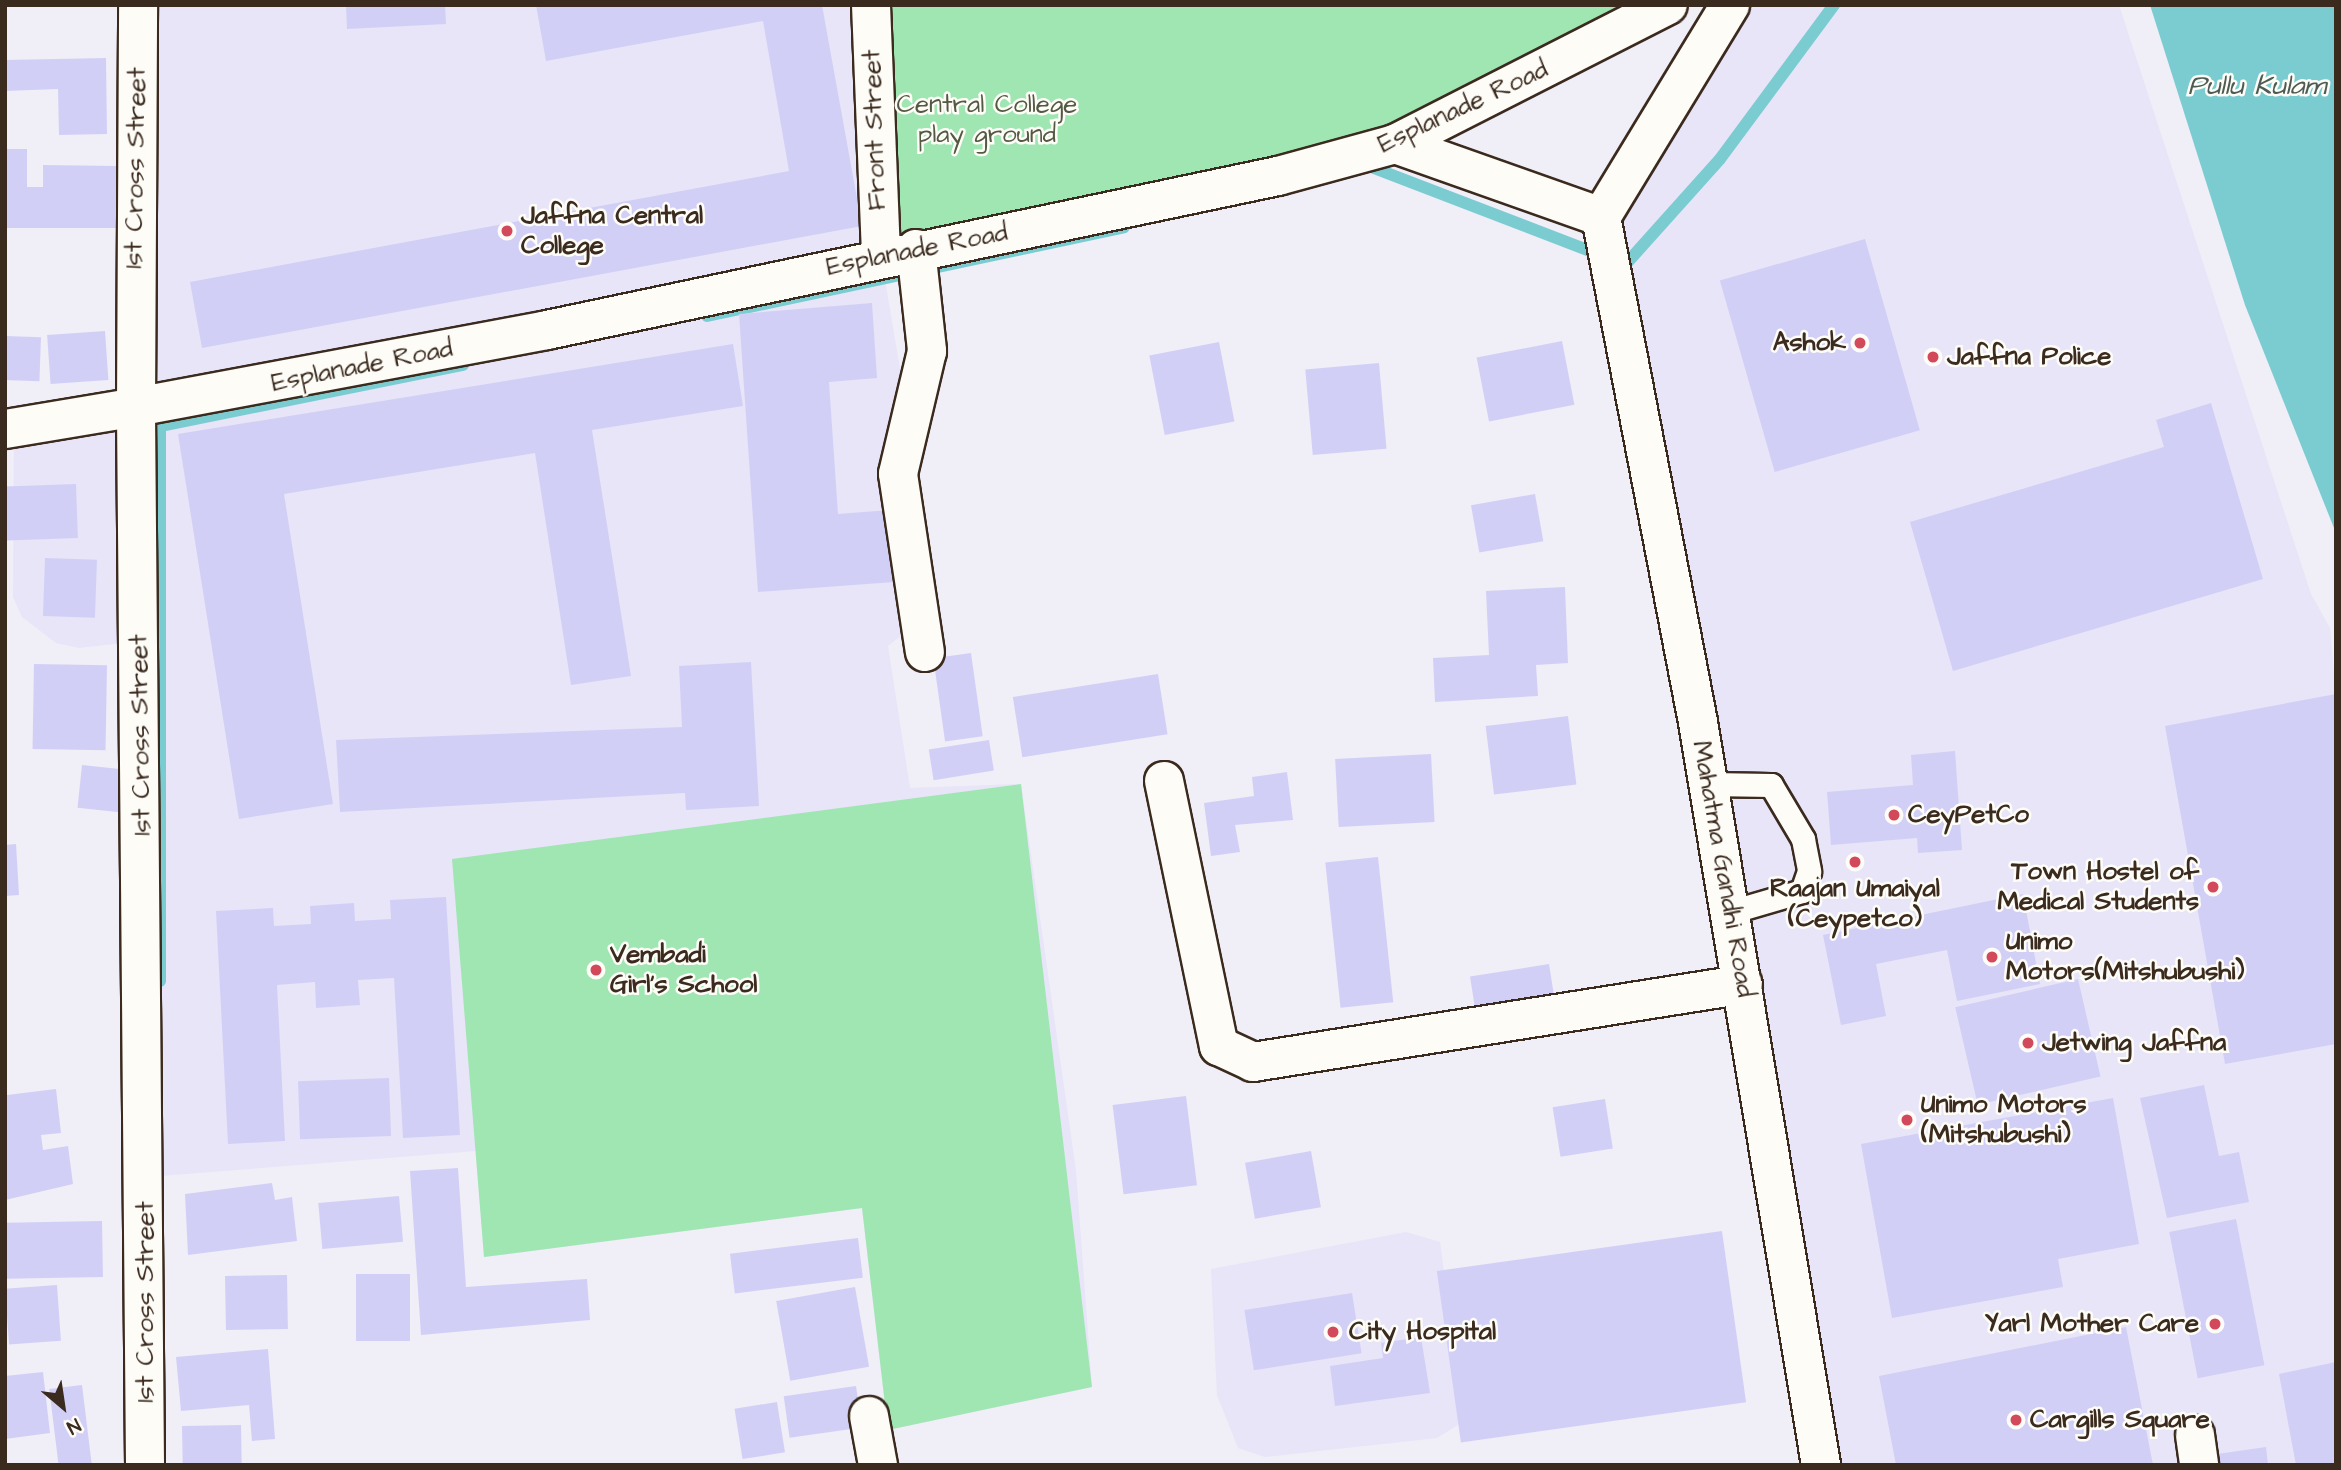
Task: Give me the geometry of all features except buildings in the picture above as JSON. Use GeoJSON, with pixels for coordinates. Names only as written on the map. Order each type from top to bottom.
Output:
{"type":"FeatureCollection","features":[{"type":"Feature","properties":{"kind":"street","name":"1st Cross Street"},"geometry":{"type":"LineString","coordinates":[[138,5],[136,407],[145,1465]]}},
{"type":"Feature","properties":{"kind":"street","name":"Front Street"},"geometry":{"type":"LineString","coordinates":[[871,5],[899,252],[927,351],[898,474],[925,652]]}},
{"type":"Feature","properties":{"kind":"street","name":"Esplanade Road"},"geometry":{"type":"LineString","coordinates":[[5,429],[521,335],[899,252],[1265,178],[1395,144],[1668,5]]}},
{"type":"Feature","properties":{"kind":"street"},"geometry":{"type":"LineString","coordinates":[[1395,144],[1606,246],[1730,5]]}},
{"type":"Feature","properties":{"kind":"street","name":"Mahatma Gandhi Road"},"geometry":{"type":"LineString","coordinates":[[1606,246],[1709,784],[1821,1465]]}},
{"type":"Feature","properties":{"kind":"street"},"geometry":{"type":"LineString","coordinates":[[1164,781],[1219,1046],[1253,1062],[1743,984]]}},
{"type":"Feature","properties":{"kind":"street"},"geometry":{"type":"LineString","coordinates":[[869,1416],[878,1465]]}},
{"type":"Feature","properties":{"kind":"lane"},"geometry":{"type":"LineString","coordinates":[[1709,784],[1771,785],[1803,839],[1809,871],[1802,891],[1730,912]]}},
{"type":"Feature","properties":{"kind":"shaded area","name":"Vembadi Girl's School"},"geometry":{"type":"Polygon","coordinates":[[[138,5],[871,5],[881,256],[905,399],[911,628],[888,646],[910,788],[1021,784],[1076,1171],[1092,1387],[888,1430],[862,1208],[484,1257],[476,1151],[147,1177],[139,641],[79,648],[56,643],[22,617],[13,597],[14,427],[136,407],[138,5]]]}},
{"type":"Feature","properties":{"kind":"shaded area"},"geometry":{"type":"Polygon","coordinates":[[[1730,5],[2119,5],[2311,594],[2330,628],[2336,698],[2336,1465],[1821,1465],[1601,217],[1730,5]]]}},
{"type":"Feature","properties":{"kind":"shaded area","name":"City Hospital"},"geometry":{"type":"Polygon","coordinates":[[[1406,1232],[1440,1242],[1464,1421],[1437,1438],[1265,1457],[1238,1448],[1217,1395],[1211,1269],[1406,1232]]]}},
{"type":"Feature","properties":{"kind":"green space","name":"Central College play ground"},"geometry":{"type":"Polygon","coordinates":[[[871,5],[1668,5],[1395,144],[881,256],[871,5]]]}},
{"type":"Feature","properties":{"kind":"green space"},"geometry":{"type":"Polygon","coordinates":[[[1021,784],[1092,1387],[888,1430],[862,1208],[484,1257],[452,859],[1021,784]]]}},
{"type":"Feature","properties":{"kind":"water","name":"Pullu Kulam"},"geometry":{"type":"Polygon","coordinates":[[[2150,5],[2336,5],[2336,533],[2245,305],[2150,5]]]}},
{"type":"Feature","properties":{"kind":"waterway"},"geometry":{"type":"LineString","coordinates":[[1627,274],[1625,265],[1720,159],[1834,5]]}},
{"type":"Feature","properties":{"kind":"waterway"},"geometry":{"type":"LineString","coordinates":[[1366,165],[1603,256]]}},
{"type":"Feature","properties":{"kind":"waterway"},"geometry":{"type":"LineString","coordinates":[[707,316],[1124,227]]}},
{"type":"Feature","properties":{"kind":"waterway"},"geometry":{"type":"LineString","coordinates":[[160,981],[160,426],[463,365]]}},
{"type":"Feature","properties":{"kind":"place","name":"Jaffna Central College"},"geometry":{"type":"Point","coordinates":[507,231]}},
{"type":"Feature","properties":{"kind":"place","name":"Ashok"},"geometry":{"type":"Point","coordinates":[1860,343]}},
{"type":"Feature","properties":{"kind":"place","name":"Jaffna Police"},"geometry":{"type":"Point","coordinates":[1933,357]}},
{"type":"Feature","properties":{"kind":"place","name":"CeyPetCo"},"geometry":{"type":"Point","coordinates":[1894,815]}},
{"type":"Feature","properties":{"kind":"place","name":"Raajan Umaiyal (Ceypetco)"},"geometry":{"type":"Point","coordinates":[1855,862]}},
{"type":"Feature","properties":{"kind":"place","name":"Town Hostel of Medical Students"},"geometry":{"type":"Point","coordinates":[2213,887]}},
{"type":"Feature","properties":{"kind":"place","name":"Unimo Motors(Mitshubushi)"},"geometry":{"type":"Point","coordinates":[1992,957]}},
{"type":"Feature","properties":{"kind":"place","name":"Vembadi Girl's School"},"geometry":{"type":"Point","coordinates":[596,970]}},
{"type":"Feature","properties":{"kind":"place","name":"Jetwing Jaffna"},"geometry":{"type":"Point","coordinates":[2028,1043]}},
{"type":"Feature","properties":{"kind":"place","name":"Unimo Motors (Mitshubushi)"},"geometry":{"type":"Point","coordinates":[1907,1120]}},
{"type":"Feature","properties":{"kind":"place","name":"Yarl Mother Care"},"geometry":{"type":"Point","coordinates":[2215,1324]}},
{"type":"Feature","properties":{"kind":"place","name":"City Hospital"},"geometry":{"type":"Point","coordinates":[1333,1332]}},
{"type":"Feature","properties":{"kind":"place","name":"Cargills Square"},"geometry":{"type":"Point","coordinates":[2016,1420]}}]}
